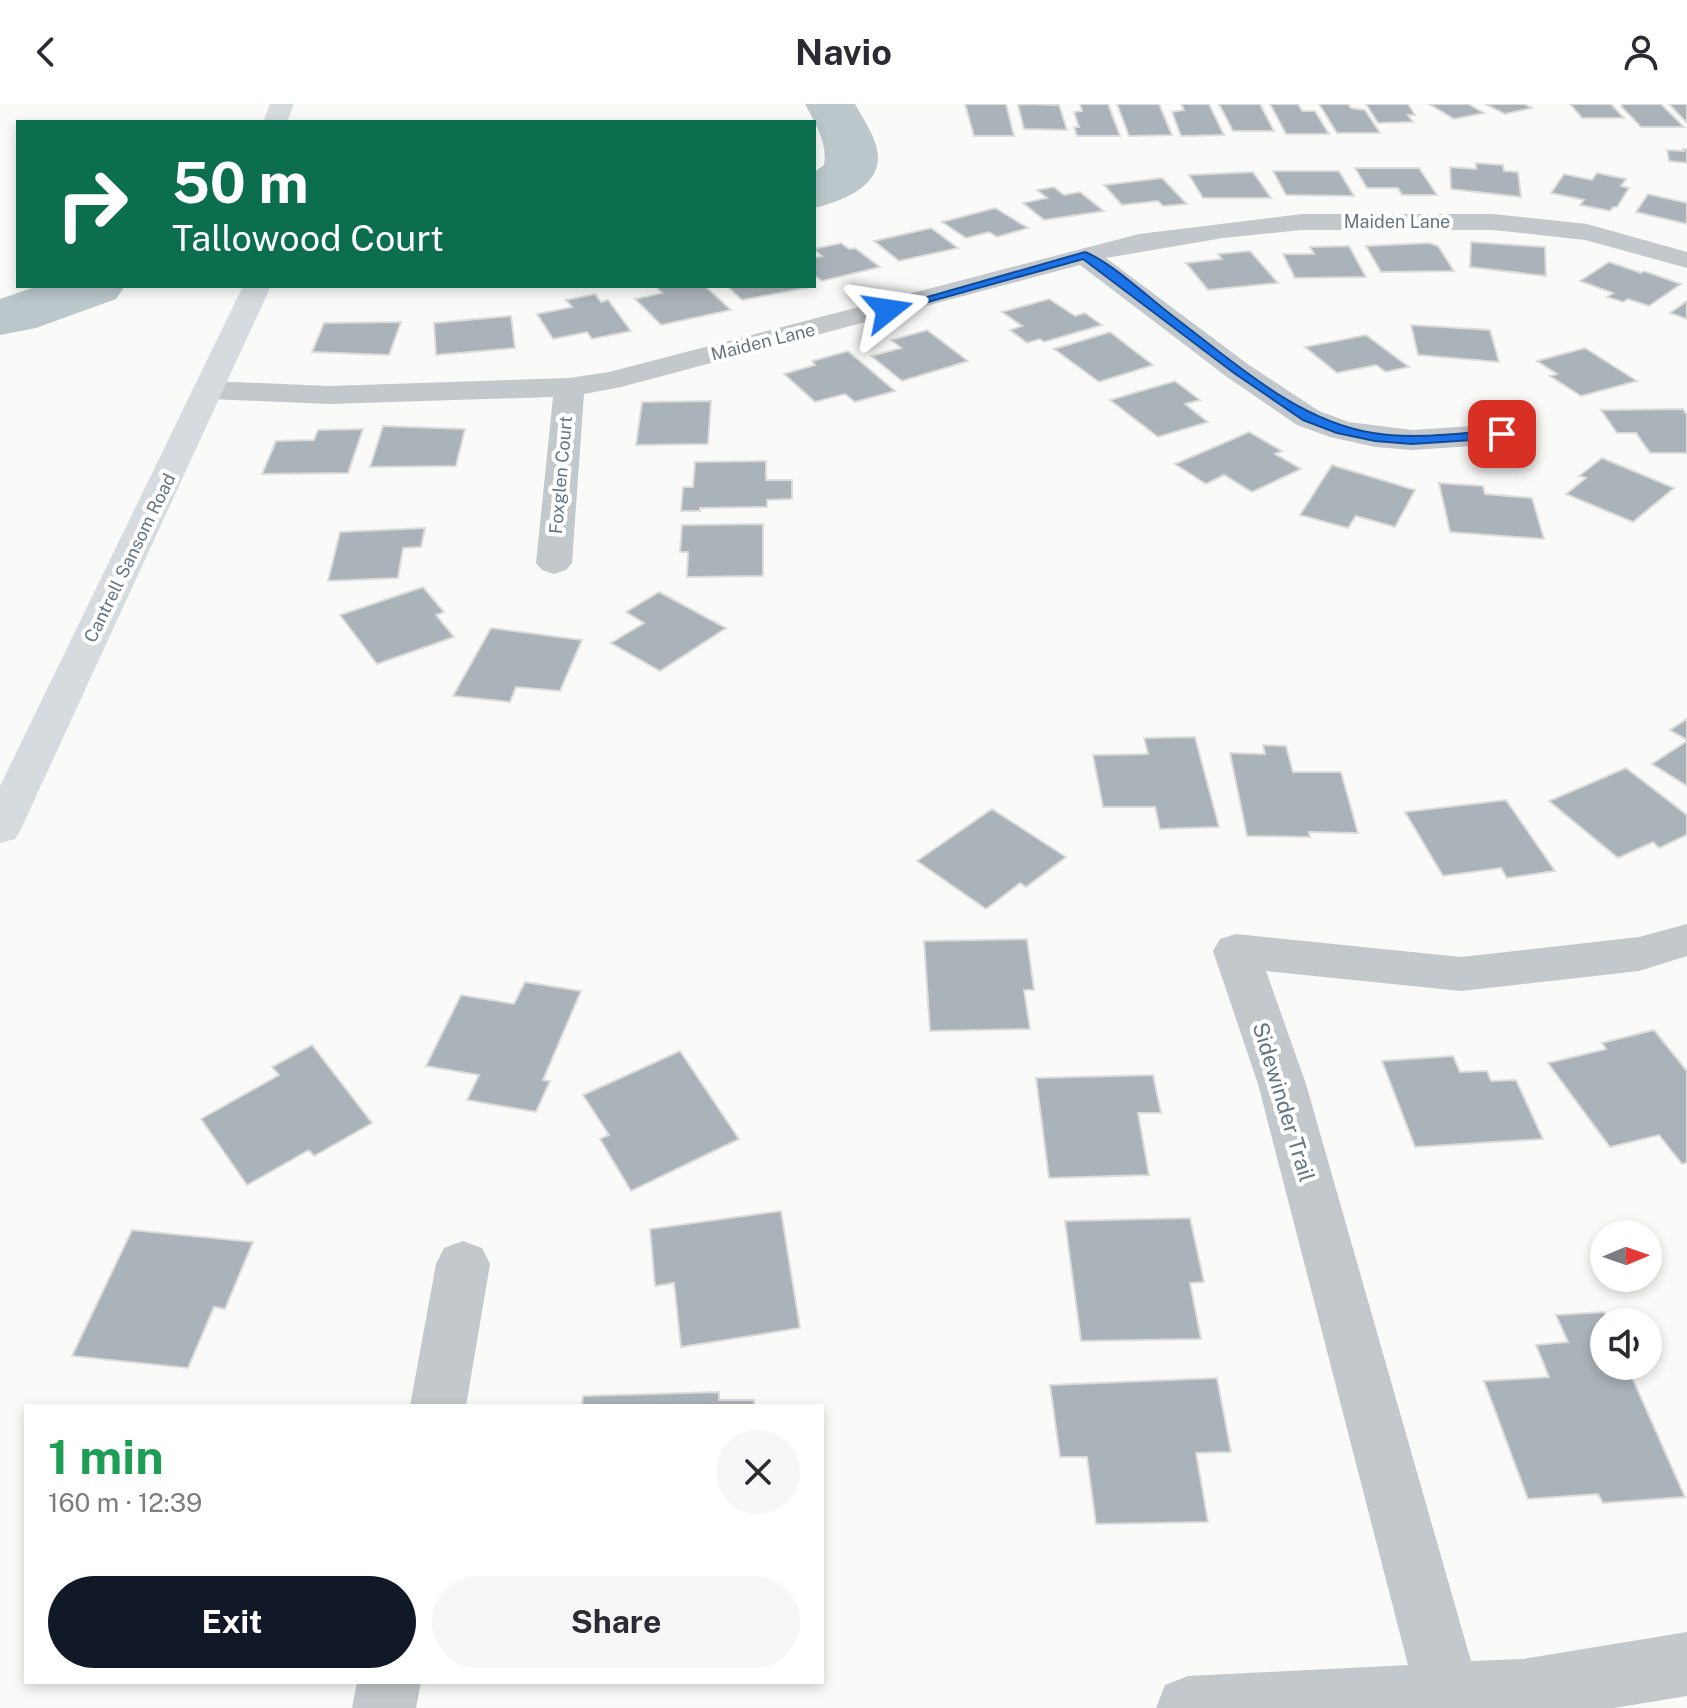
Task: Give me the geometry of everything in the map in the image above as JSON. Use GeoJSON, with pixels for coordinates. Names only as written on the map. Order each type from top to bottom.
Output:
{"type":"FeatureCollection","features":[{"type":"Feature","properties":{"kind":"main road","name":"Cantrell Sansom Road"},"geometry":{"type":"LineString","coordinates":[[0,829],[256,288]]}},
{"type":"Feature","properties":{"kind":"street","name":"Maiden Lane"},"geometry":{"type":"LineString","coordinates":[[210,390],[329,395],[569,387],[610,381],[1139,242],[1302,222],[1493,222],[1587,232],[1687,260]]}},
{"type":"Feature","properties":{"kind":"street"},"geometry":{"type":"LineString","coordinates":[[1085,255],[1238,371],[1308,418],[1341,430],[1375,437],[1412,440],[1502,434]]}},
{"type":"Feature","properties":{"kind":"street","name":"Foxglen Court"},"geometry":{"type":"LineString","coordinates":[[554,563],[569,387]]}},
{"type":"Feature","properties":{"kind":"street","name":"Sidewinder Trail"},"geometry":{"type":"LineString","coordinates":[[1450,1701],[1282,1084],[1236,951],[1461,974],[1639,954],[1687,940]]}},
{"type":"Feature","properties":{"kind":"street"},"geometry":{"type":"LineString","coordinates":[[438,1404],[463,1264]]}},
{"type":"Feature","properties":{"kind":"street"},"geometry":{"type":"LineString","coordinates":[[1188,1708],[1450,1701],[1687,1664]]}},
{"type":"Feature","properties":{"kind":"street"},"geometry":{"type":"LineString","coordinates":[[384,1708],[389,1684]]}},
{"type":"Feature","properties":{"kind":"building"},"geometry":{"type":"Polygon","coordinates":[[[965,104],[1006,104],[1014,136],[974,136],[965,104]]]}},
{"type":"Feature","properties":{"kind":"building"},"geometry":{"type":"Polygon","coordinates":[[[1080,104],[1108,104],[1120,136],[1077,136],[1074,127],[1079,127],[1074,112],[1082,111],[1080,104]]]}},
{"type":"Feature","properties":{"kind":"building"},"geometry":{"type":"Polygon","coordinates":[[[1117,104],[1159,104],[1172,135],[1129,136],[1117,104]]]}},
{"type":"Feature","properties":{"kind":"building"},"geometry":{"type":"Polygon","coordinates":[[[1181,104],[1209,104],[1224,135],[1181,136],[1172,112],[1184,110],[1181,104]]]}},
{"type":"Feature","properties":{"kind":"building"},"geometry":{"type":"Polygon","coordinates":[[[1219,104],[1260,104],[1274,131],[1233,131],[1219,104]]]}},
{"type":"Feature","properties":{"kind":"building"},"geometry":{"type":"Polygon","coordinates":[[[1270,104],[1298,104],[1302,111],[1315,111],[1329,134],[1286,134],[1270,104]]]}},
{"type":"Feature","properties":{"kind":"building"},"geometry":{"type":"Polygon","coordinates":[[[1319,104],[1348,104],[1351,108],[1365,110],[1380,133],[1337,133],[1319,104]]]}},
{"type":"Feature","properties":{"kind":"building"},"geometry":{"type":"Polygon","coordinates":[[[1366,104],[1408,104],[1415,115],[1408,115],[1413,122],[1378,123],[1366,104]]]}},
{"type":"Feature","properties":{"kind":"building"},"geometry":{"type":"Polygon","coordinates":[[[1429,104],[1468,104],[1484,113],[1454,119],[1429,104]]]}},
{"type":"Feature","properties":{"kind":"building"},"geometry":{"type":"Polygon","coordinates":[[[1485,104],[1524,104],[1532,108],[1505,114],[1485,104]]]}},
{"type":"Feature","properties":{"kind":"building"},"geometry":{"type":"Polygon","coordinates":[[[1570,104],[1611,104],[1624,118],[1582,118],[1570,104]]]}},
{"type":"Feature","properties":{"kind":"building"},"geometry":{"type":"Polygon","coordinates":[[[1661,104],[1684,127],[1641,127],[1621,106],[1661,104]]]}},
{"type":"Feature","properties":{"kind":"building"},"geometry":{"type":"Polygon","coordinates":[[[1669,104],[1687,104],[1687,123],[1669,104]]]}},
{"type":"Feature","properties":{"kind":"building"},"geometry":{"type":"Polygon","coordinates":[[[1018,105],[1059,105],[1067,130],[1024,129],[1018,105]]]}},
{"type":"Feature","properties":{"kind":"building"},"geometry":{"type":"Polygon","coordinates":[[[1687,149],[1687,163],[1669,161],[1667,150],[1687,149]]]}},
{"type":"Feature","properties":{"kind":"building"},"geometry":{"type":"Polygon","coordinates":[[[1476,163],[1503,165],[1504,171],[1518,172],[1521,197],[1451,189],[1450,167],[1476,169],[1476,163]]]}},
{"type":"Feature","properties":{"kind":"building"},"geometry":{"type":"Polygon","coordinates":[[[1355,168],[1419,168],[1437,195],[1402,195],[1398,188],[1367,188],[1355,168]]]}},
{"type":"Feature","properties":{"kind":"building"},"geometry":{"type":"Polygon","coordinates":[[[1273,171],[1339,171],[1354,196],[1286,195],[1273,171]]]}},
{"type":"Feature","properties":{"kind":"building"},"geometry":{"type":"Polygon","coordinates":[[[1253,172],[1271,198],[1203,198],[1189,175],[1253,172]]]}},
{"type":"Feature","properties":{"kind":"building"},"geometry":{"type":"Polygon","coordinates":[[[1597,173],[1626,179],[1621,186],[1629,188],[1617,207],[1610,211],[1580,205],[1584,200],[1551,193],[1564,174],[1592,180],[1597,173]]]}},
{"type":"Feature","properties":{"kind":"building"},"geometry":{"type":"Polygon","coordinates":[[[1162,178],[1187,204],[1163,206],[1158,201],[1122,205],[1104,185],[1162,178]]]}},
{"type":"Feature","properties":{"kind":"building"},"geometry":{"type":"Polygon","coordinates":[[[1054,187],[1064,195],[1080,192],[1104,211],[1044,220],[1023,203],[1047,198],[1037,190],[1054,187]]]}},
{"type":"Feature","properties":{"kind":"building"},"geometry":{"type":"Polygon","coordinates":[[[1648,194],[1687,203],[1687,224],[1636,212],[1648,194]]]}},
{"type":"Feature","properties":{"kind":"building"},"geometry":{"type":"Polygon","coordinates":[[[995,208],[1028,228],[997,237],[989,232],[966,238],[942,222],[995,208]]]}},
{"type":"Feature","properties":{"kind":"building"},"geometry":{"type":"Polygon","coordinates":[[[931,228],[958,248],[899,261],[874,241],[931,228]]]}},
{"type":"Feature","properties":{"kind":"building"},"geometry":{"type":"Polygon","coordinates":[[[1471,242],[1545,247],[1546,276],[1470,267],[1471,242]]]}},
{"type":"Feature","properties":{"kind":"building"},"geometry":{"type":"Polygon","coordinates":[[[841,243],[849,249],[855,248],[880,267],[822,281],[816,276],[816,258],[822,256],[816,249],[841,243]]]}},
{"type":"Feature","properties":{"kind":"building"},"geometry":{"type":"Polygon","coordinates":[[[1429,243],[1438,246],[1454,271],[1381,272],[1366,246],[1429,243]]]}},
{"type":"Feature","properties":{"kind":"building"},"geometry":{"type":"Polygon","coordinates":[[[1349,246],[1366,277],[1295,278],[1283,254],[1314,254],[1310,247],[1349,246]]]}},
{"type":"Feature","properties":{"kind":"building"},"geometry":{"type":"Polygon","coordinates":[[[1250,251],[1278,283],[1208,290],[1186,263],[1222,259],[1218,254],[1250,251]]]}},
{"type":"Feature","properties":{"kind":"building"},"geometry":{"type":"Polygon","coordinates":[[[1609,262],[1681,284],[1649,306],[1628,299],[1623,302],[1607,297],[1613,293],[1580,281],[1609,262]]]}},
{"type":"Feature","properties":{"kind":"building"},"geometry":{"type":"Polygon","coordinates":[[[657,288],[707,288],[731,310],[661,325],[635,299],[662,293],[657,288]]]}},
{"type":"Feature","properties":{"kind":"building"},"geometry":{"type":"Polygon","coordinates":[[[729,288],[806,288],[742,300],[729,288]]]}},
{"type":"Feature","properties":{"kind":"building"},"geometry":{"type":"Polygon","coordinates":[[[595,294],[601,302],[608,300],[631,331],[592,339],[587,332],[553,339],[537,314],[572,307],[566,300],[595,294]]]}},
{"type":"Feature","properties":{"kind":"building"},"geometry":{"type":"Polygon","coordinates":[[[1049,299],[1075,316],[1085,313],[1102,325],[1044,342],[1040,339],[1027,343],[1010,330],[1022,326],[1002,312],[1049,299]]]}},
{"type":"Feature","properties":{"kind":"building"},"geometry":{"type":"Polygon","coordinates":[[[1687,301],[1687,319],[1670,313],[1687,301]]]}},
{"type":"Feature","properties":{"kind":"building"},"geometry":{"type":"Polygon","coordinates":[[[511,316],[515,348],[436,355],[434,323],[511,316]]]}},
{"type":"Feature","properties":{"kind":"building"},"geometry":{"type":"Polygon","coordinates":[[[401,322],[389,355],[312,352],[324,323],[401,322]]]}},
{"type":"Feature","properties":{"kind":"building"},"geometry":{"type":"Polygon","coordinates":[[[1411,325],[1490,330],[1499,362],[1418,355],[1411,325]]]}},
{"type":"Feature","properties":{"kind":"building"},"geometry":{"type":"Polygon","coordinates":[[[927,330],[968,361],[902,381],[871,356],[901,348],[891,340],[927,330]]]}},
{"type":"Feature","properties":{"kind":"building"},"geometry":{"type":"Polygon","coordinates":[[[1110,332],[1153,365],[1099,382],[1054,349],[1110,332]]]}},
{"type":"Feature","properties":{"kind":"building"},"geometry":{"type":"Polygon","coordinates":[[[1366,335],[1409,367],[1386,372],[1376,365],[1337,373],[1305,347],[1366,335]]]}},
{"type":"Feature","properties":{"kind":"building"},"geometry":{"type":"Polygon","coordinates":[[[1585,348],[1637,381],[1581,396],[1550,376],[1557,374],[1537,361],[1585,348]]]}},
{"type":"Feature","properties":{"kind":"building"},"geometry":{"type":"Polygon","coordinates":[[[848,351],[895,391],[855,402],[845,394],[815,402],[784,374],[815,365],[812,361],[848,351]]]}},
{"type":"Feature","properties":{"kind":"building"},"geometry":{"type":"Polygon","coordinates":[[[1175,381],[1200,400],[1185,404],[1208,422],[1158,437],[1110,400],[1175,381]]]}},
{"type":"Feature","properties":{"kind":"building"},"geometry":{"type":"Polygon","coordinates":[[[711,401],[708,444],[636,445],[642,402],[711,401]]]}},
{"type":"Feature","properties":{"kind":"building"},"geometry":{"type":"Polygon","coordinates":[[[1683,409],[1687,415],[1687,453],[1650,453],[1636,433],[1617,433],[1601,410],[1683,409]]]}},
{"type":"Feature","properties":{"kind":"building"},"geometry":{"type":"Polygon","coordinates":[[[383,426],[465,429],[456,466],[370,467],[383,426]]]}},
{"type":"Feature","properties":{"kind":"building"},"geometry":{"type":"Polygon","coordinates":[[[363,429],[348,473],[262,474],[276,441],[314,440],[318,430],[363,429]]]}},
{"type":"Feature","properties":{"kind":"building"},"geometry":{"type":"Polygon","coordinates":[[[1249,432],[1282,451],[1275,454],[1301,469],[1252,492],[1224,475],[1206,484],[1175,464],[1249,432]]]}},
{"type":"Feature","properties":{"kind":"building"},"geometry":{"type":"Polygon","coordinates":[[[1602,458],[1674,488],[1633,522],[1566,494],[1586,478],[1579,476],[1602,458]]]}},
{"type":"Feature","properties":{"kind":"building"},"geometry":{"type":"Polygon","coordinates":[[[766,461],[766,480],[792,480],[792,499],[767,500],[767,507],[681,511],[683,487],[693,487],[695,462],[766,461]]]}},
{"type":"Feature","properties":{"kind":"building"},"geometry":{"type":"Polygon","coordinates":[[[1332,465],[1415,490],[1395,527],[1356,516],[1348,528],[1300,515],[1332,465]]]}},
{"type":"Feature","properties":{"kind":"building"},"geometry":{"type":"Polygon","coordinates":[[[1439,483],[1483,486],[1485,494],[1532,498],[1544,539],[1450,532],[1439,483]]]}},
{"type":"Feature","properties":{"kind":"building"},"geometry":{"type":"Polygon","coordinates":[[[763,524],[763,576],[687,577],[688,552],[680,552],[682,525],[763,524]]]}},
{"type":"Feature","properties":{"kind":"building"},"geometry":{"type":"Polygon","coordinates":[[[425,528],[421,547],[403,548],[398,578],[328,581],[340,532],[425,528]]]}},
{"type":"Feature","properties":{"kind":"building"},"geometry":{"type":"Polygon","coordinates":[[[423,587],[444,612],[436,615],[454,637],[377,664],[340,615],[423,587]]]}},
{"type":"Feature","properties":{"kind":"building"},"geometry":{"type":"Polygon","coordinates":[[[659,592],[726,628],[660,671],[611,643],[644,623],[626,612],[659,592]]]}},
{"type":"Feature","properties":{"kind":"building"},"geometry":{"type":"Polygon","coordinates":[[[491,628],[582,640],[560,691],[516,687],[510,702],[453,696],[491,628]]]}},
{"type":"Feature","properties":{"kind":"building"},"geometry":{"type":"Polygon","coordinates":[[[1687,719],[1687,740],[1670,730],[1687,719]]]}},
{"type":"Feature","properties":{"kind":"building"},"geometry":{"type":"Polygon","coordinates":[[[1195,737],[1219,827],[1160,829],[1155,807],[1103,807],[1093,755],[1148,754],[1144,738],[1195,737]]]}},
{"type":"Feature","properties":{"kind":"building"},"geometry":{"type":"Polygon","coordinates":[[[1687,741],[1687,786],[1652,764],[1687,741]]]}},
{"type":"Feature","properties":{"kind":"building"},"geometry":{"type":"Polygon","coordinates":[[[1263,745],[1286,746],[1293,772],[1341,772],[1358,833],[1309,832],[1310,837],[1247,836],[1230,753],[1265,754],[1263,745]]]}},
{"type":"Feature","properties":{"kind":"building"},"geometry":{"type":"Polygon","coordinates":[[[1626,768],[1687,815],[1687,835],[1659,848],[1653,842],[1618,858],[1549,801],[1626,768]]]}},
{"type":"Feature","properties":{"kind":"building"},"geometry":{"type":"Polygon","coordinates":[[[1506,800],[1555,871],[1507,878],[1501,868],[1443,876],[1405,812],[1506,800]]]}},
{"type":"Feature","properties":{"kind":"building"},"geometry":{"type":"Polygon","coordinates":[[[992,809],[1066,857],[1026,887],[1020,883],[986,909],[917,861],[992,809]]]}},
{"type":"Feature","properties":{"kind":"building"},"geometry":{"type":"Polygon","coordinates":[[[1027,939],[1034,990],[1024,990],[1030,1029],[930,1031],[924,941],[1027,939]]]}},
{"type":"Feature","properties":{"kind":"building"},"geometry":{"type":"Polygon","coordinates":[[[525,982],[581,991],[543,1080],[550,1081],[536,1112],[467,1100],[479,1075],[426,1066],[461,995],[514,1004],[525,982]]]}},
{"type":"Feature","properties":{"kind":"building"},"geometry":{"type":"Polygon","coordinates":[[[1654,1030],[1687,1071],[1687,1163],[1682,1164],[1659,1135],[1610,1147],[1548,1063],[1606,1049],[1602,1043],[1654,1030]]]}},
{"type":"Feature","properties":{"kind":"building"},"geometry":{"type":"Polygon","coordinates":[[[312,1045],[372,1123],[314,1156],[309,1150],[247,1185],[201,1119],[279,1075],[272,1067],[312,1045]]]}},
{"type":"Feature","properties":{"kind":"building"},"geometry":{"type":"Polygon","coordinates":[[[680,1051],[739,1139],[631,1191],[600,1139],[609,1135],[583,1095],[680,1051]]]}},
{"type":"Feature","properties":{"kind":"building"},"geometry":{"type":"Polygon","coordinates":[[[1453,1056],[1460,1072],[1487,1071],[1491,1081],[1516,1080],[1543,1139],[1415,1147],[1382,1061],[1453,1056]]]}},
{"type":"Feature","properties":{"kind":"building"},"geometry":{"type":"Polygon","coordinates":[[[1153,1075],[1161,1113],[1138,1113],[1149,1175],[1049,1178],[1036,1078],[1153,1075]]]}},
{"type":"Feature","properties":{"kind":"building"},"geometry":{"type":"Polygon","coordinates":[[[781,1211],[800,1328],[681,1347],[674,1283],[655,1286],[650,1229],[781,1211]]]}},
{"type":"Feature","properties":{"kind":"building"},"geometry":{"type":"Polygon","coordinates":[[[1190,1218],[1204,1282],[1190,1283],[1201,1339],[1081,1341],[1065,1221],[1190,1218]]]}},
{"type":"Feature","properties":{"kind":"building"},"geometry":{"type":"Polygon","coordinates":[[[132,1230],[253,1242],[225,1309],[214,1307],[188,1368],[72,1356],[132,1230]]]}},
{"type":"Feature","properties":{"kind":"building"},"geometry":{"type":"Polygon","coordinates":[[[1590,1313],[1590,1380],[1633,1380],[1685,1497],[1603,1503],[1598,1494],[1528,1499],[1484,1381],[1549,1377],[1536,1345],[1568,1342],[1556,1315],[1590,1313]]]}},
{"type":"Feature","properties":{"kind":"building"},"geometry":{"type":"Polygon","coordinates":[[[1217,1378],[1231,1452],[1196,1453],[1208,1522],[1096,1524],[1087,1457],[1060,1457],[1050,1385],[1217,1378]]]}},
{"type":"Feature","properties":{"kind":"building"},"geometry":{"type":"Polygon","coordinates":[[[719,1392],[719,1400],[754,1400],[754,1404],[582,1404],[583,1396],[719,1392]]]}},
{"type":"Feature","properties":{"kind":"waterway"},"geometry":{"type":"LineString","coordinates":[[816,191],[844,175],[852,156],[845,132],[830,104]]}},
{"type":"Feature","properties":{"kind":"waterway"},"geometry":{"type":"LineString","coordinates":[[0,317],[14,315],[89,288]]}},
{"type":"Feature","properties":{"kind":"route"},"geometry":{"type":"LineString","coordinates":[[888,310],[1085,255],[1238,371],[1308,418],[1341,430],[1375,437],[1412,440],[1502,434]]}}]}
